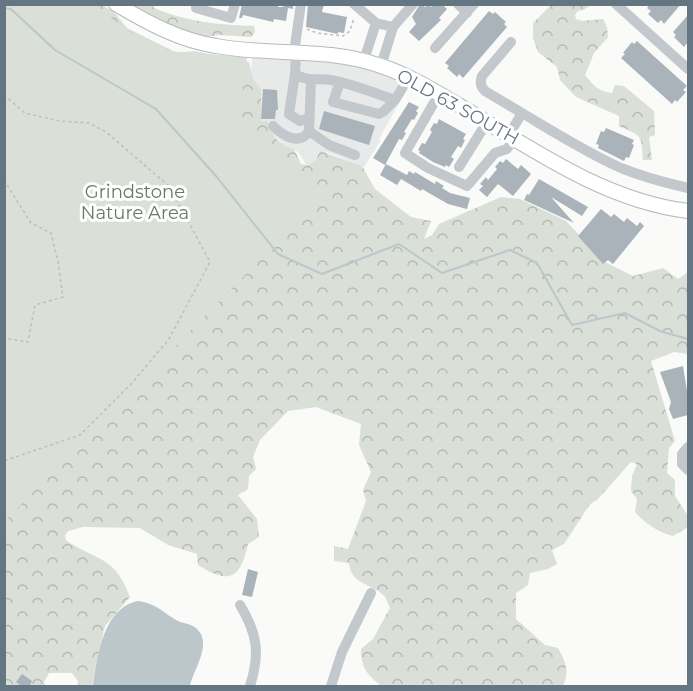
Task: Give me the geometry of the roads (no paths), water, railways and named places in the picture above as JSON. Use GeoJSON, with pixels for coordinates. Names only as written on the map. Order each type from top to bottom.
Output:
{"type":"FeatureCollection","features":[{"type":"Feature","properties":{"kind":"main road","name":"OLD 63 SOUTH"},"geometry":{"type":"LineString","coordinates":[[116,4],[168,33],[199,43],[219,47],[338,55],[381,66],[409,77],[557,164],[597,184],[666,208],[688,211]]}},
{"type":"Feature","properties":{"kind":"street"},"geometry":{"type":"LineString","coordinates":[[197,4],[196,8],[215,9],[231,18],[235,4]]}},
{"type":"Feature","properties":{"kind":"street"},"geometry":{"type":"LineString","coordinates":[[301,4],[289,114],[300,121],[309,118]]}},
{"type":"Feature","properties":{"kind":"street"},"geometry":{"type":"LineString","coordinates":[[354,4],[376,23],[393,27]]}},
{"type":"Feature","properties":{"kind":"street"},"geometry":{"type":"LineString","coordinates":[[381,66],[393,27],[413,4]]}},
{"type":"Feature","properties":{"kind":"street"},"geometry":{"type":"LineString","coordinates":[[435,48],[470,9],[458,4]]}},
{"type":"Feature","properties":{"kind":"street"},"geometry":{"type":"LineString","coordinates":[[616,4],[628,8],[688,69]]}},
{"type":"Feature","properties":{"kind":"street"},"geometry":{"type":"LineString","coordinates":[[364,60],[376,23]]}},
{"type":"Feature","properties":{"kind":"street"},"geometry":{"type":"LineString","coordinates":[[511,42],[482,76],[481,87],[485,91],[599,158],[659,181],[688,188]]}},
{"type":"Feature","properties":{"kind":"street"},"geometry":{"type":"LineString","coordinates":[[295,74],[311,80],[340,82],[395,100]]}},
{"type":"Feature","properties":{"kind":"street"},"geometry":{"type":"LineString","coordinates":[[340,82],[333,102],[379,114],[395,100],[409,77]]}},
{"type":"Feature","properties":{"kind":"street"},"geometry":{"type":"LineString","coordinates":[[273,126],[292,139],[300,139],[307,135],[311,80]]}},
{"type":"Feature","properties":{"kind":"street"},"geometry":{"type":"LineString","coordinates":[[440,94],[405,153],[428,168],[467,186],[495,153],[507,149],[522,113]]}},
{"type":"Feature","properties":{"kind":"street"},"geometry":{"type":"LineString","coordinates":[[459,167],[487,122]]}},
{"type":"Feature","properties":{"kind":"street"},"geometry":{"type":"LineString","coordinates":[[309,131],[329,145],[355,155]]}},
{"type":"Feature","properties":{"kind":"street"},"geometry":{"type":"LineString","coordinates":[[688,447],[682,454],[682,464],[688,470]]}},
{"type":"Feature","properties":{"kind":"street"},"geometry":{"type":"LineString","coordinates":[[331,687],[342,652],[371,594]]}},
{"type":"Feature","properties":{"kind":"street"},"geometry":{"type":"LineString","coordinates":[[240,605],[249,619],[256,644],[255,669],[250,687]]}},
{"type":"Feature","properties":{"kind":"waterway"},"geometry":{"type":"LineString","coordinates":[[4,8],[11,9],[55,50],[156,109],[216,176],[278,254],[322,274],[399,244],[442,273],[510,250],[537,263],[572,325],[625,313],[660,331],[688,339]]}},
{"type":"Feature","properties":{"kind":"park label","name":"Grindstone Nature Area"},"geometry":{"type":"Point","coordinates":[135,202]}}]}
